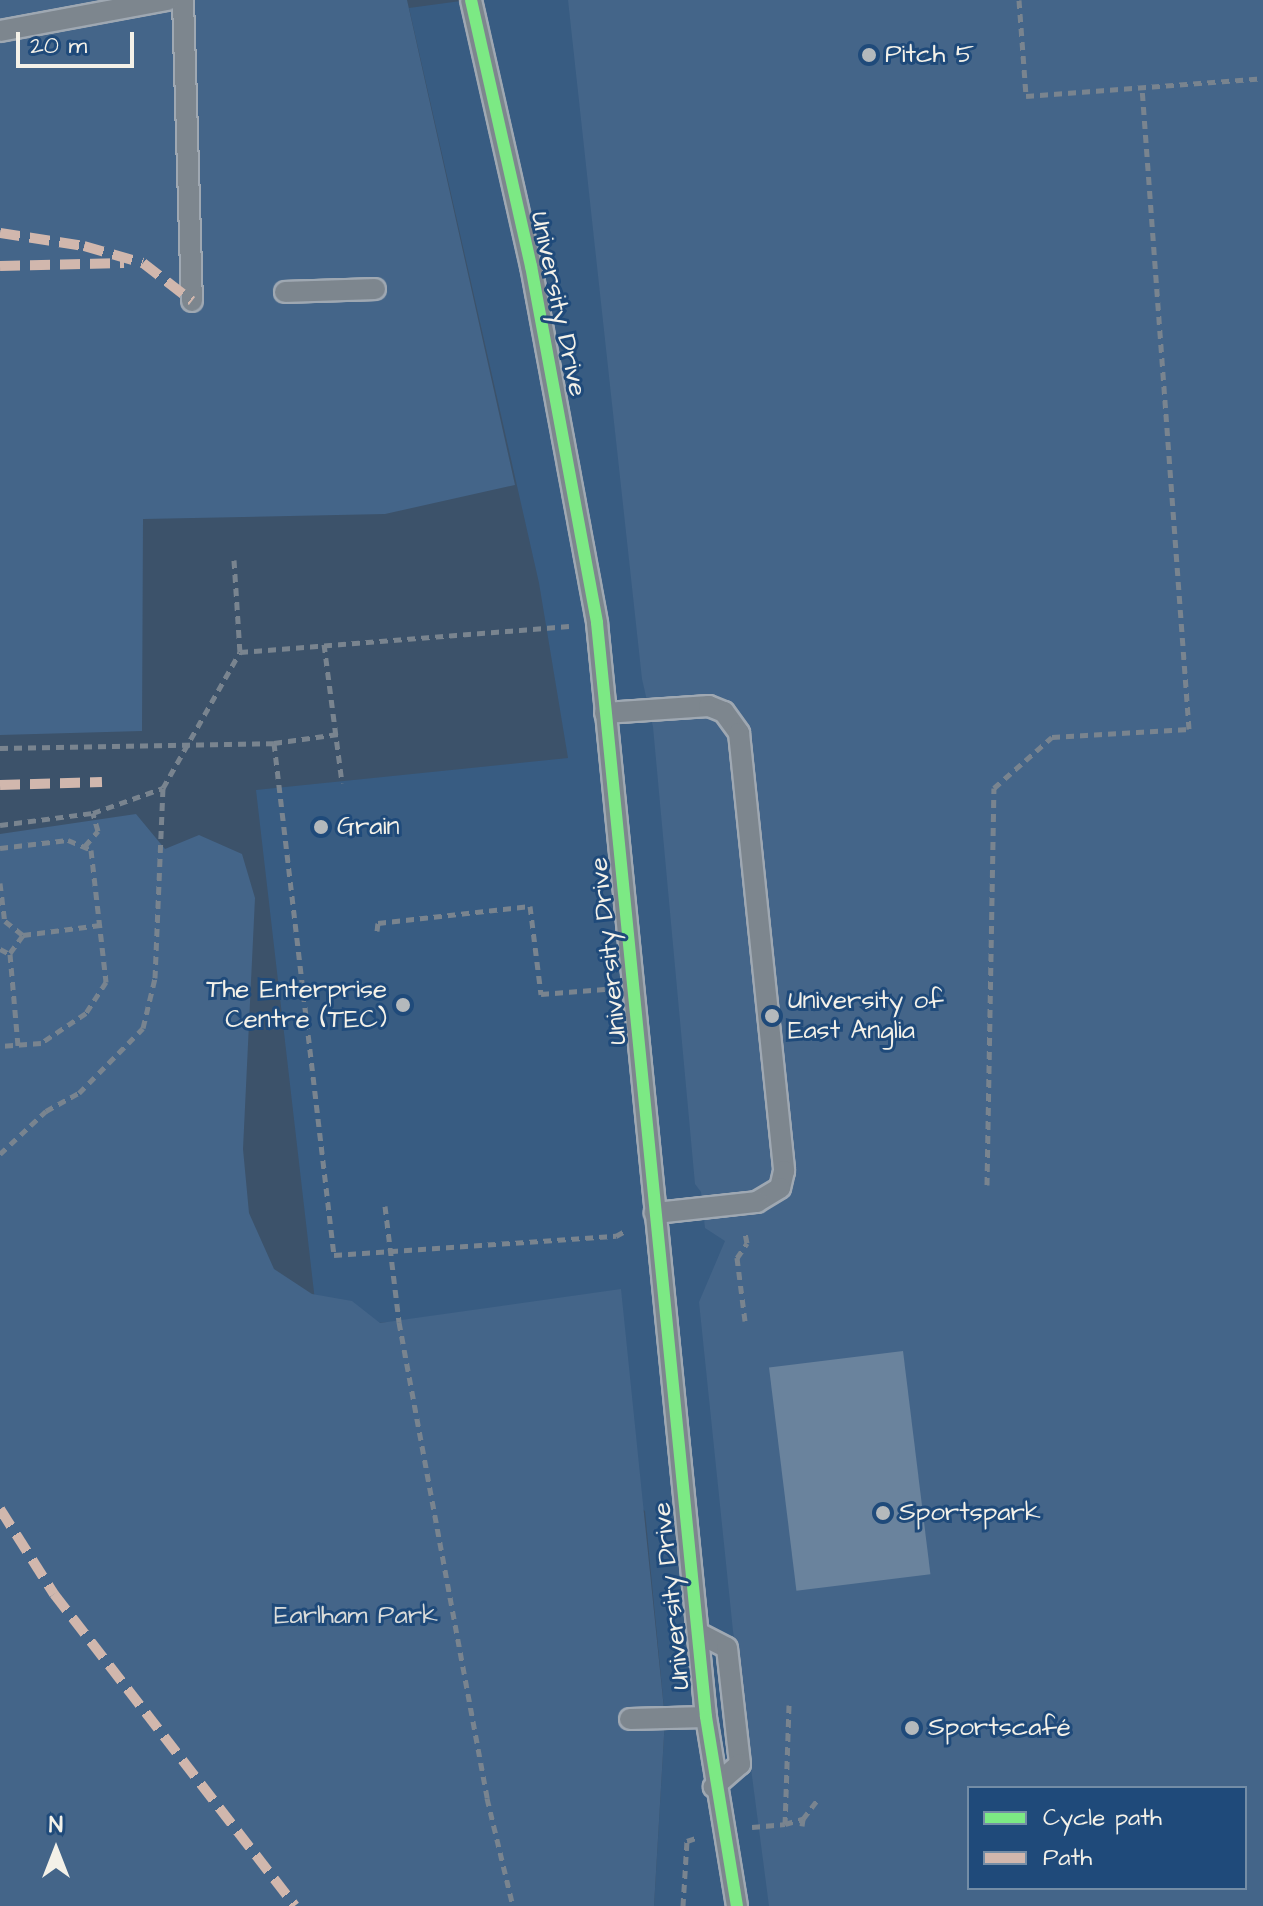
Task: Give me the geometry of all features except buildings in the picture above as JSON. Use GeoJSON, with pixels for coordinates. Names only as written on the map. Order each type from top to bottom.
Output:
{"type":"FeatureCollection","features":[{"type":"Feature","properties":{"kind":"lane"},"geometry":{"type":"LineString","coordinates":[[0,31],[168,0]]}},
{"type":"Feature","properties":{"kind":"lane"},"geometry":{"type":"LineString","coordinates":[[183,0],[192,301]]}},
{"type":"Feature","properties":{"kind":"lane","name":"University Drive"},"geometry":{"type":"LineString","coordinates":[[471,0],[534,280],[597,623],[706,1717],[714,1787],[728,1827],[737,1906]]}},
{"type":"Feature","properties":{"kind":"lane"},"geometry":{"type":"LineString","coordinates":[[285,292],[375,289]]}},
{"type":"Feature","properties":{"kind":"lane"},"geometry":{"type":"LineString","coordinates":[[605,713],[709,706],[724,712],[739,733],[784,1171],[772,1196],[742,1204],[655,1213]]}},
{"type":"Feature","properties":{"kind":"lane"},"geometry":{"type":"LineString","coordinates":[[700,1634],[727,1648],[740,1764],[714,1787]]}},
{"type":"Feature","properties":{"kind":"lane"},"geometry":{"type":"LineString","coordinates":[[630,1719],[706,1717]]}},
{"type":"Feature","properties":{"kind":"path"},"geometry":{"type":"LineString","coordinates":[[1019,0],[1026,96],[1263,78]]}},
{"type":"Feature","properties":{"kind":"path"},"geometry":{"type":"LineString","coordinates":[[987,1185],[994,788],[1052,737],[1189,729],[1142,88]]}},
{"type":"Feature","properties":{"kind":"path"},"geometry":{"type":"LineString","coordinates":[[0,1154],[46,1111],[79,1093],[143,1028],[155,978],[163,788],[184,746],[240,652],[234,560]]}},
{"type":"Feature","properties":{"kind":"path"},"geometry":{"type":"LineString","coordinates":[[240,652],[597,623]]}},
{"type":"Feature","properties":{"kind":"path"},"geometry":{"type":"LineString","coordinates":[[324,644],[342,783]]}},
{"type":"Feature","properties":{"kind":"path"},"geometry":{"type":"LineString","coordinates":[[0,748],[274,743],[338,734]]}},
{"type":"Feature","properties":{"kind":"path"},"geometry":{"type":"LineString","coordinates":[[274,743],[334,1255],[616,1236],[627,1230]]}},
{"type":"Feature","properties":{"kind":"path"},"geometry":{"type":"LineString","coordinates":[[0,825],[93,813],[163,788]]}},
{"type":"Feature","properties":{"kind":"path"},"geometry":{"type":"LineString","coordinates":[[85,846],[98,831],[93,813]]}},
{"type":"Feature","properties":{"kind":"path"},"geometry":{"type":"LineString","coordinates":[[0,848],[68,840],[91,850],[106,982],[86,1013],[41,1043],[0,1046]]}},
{"type":"Feature","properties":{"kind":"path"},"geometry":{"type":"LineString","coordinates":[[0,883],[3,923],[23,935],[100,925]]}},
{"type":"Feature","properties":{"kind":"path"},"geometry":{"type":"LineString","coordinates":[[377,931],[378,923],[530,906],[541,994],[605,989]]}},
{"type":"Feature","properties":{"kind":"path"},"geometry":{"type":"LineString","coordinates":[[18,1046],[10,954],[23,935]]}},
{"type":"Feature","properties":{"kind":"path"},"geometry":{"type":"LineString","coordinates":[[0,949],[10,954]]}},
{"type":"Feature","properties":{"kind":"path"},"geometry":{"type":"LineString","coordinates":[[742,1204],[747,1243],[737,1258],[745,1321]]}},
{"type":"Feature","properties":{"kind":"path"},"geometry":{"type":"LineString","coordinates":[[385,1206],[388,1251],[487,1798],[513,1906]]}},
{"type":"Feature","properties":{"kind":"path"},"geometry":{"type":"LineString","coordinates":[[789,1705],[785,1824],[803,1822],[818,1799]]}},
{"type":"Feature","properties":{"kind":"path"},"geometry":{"type":"LineString","coordinates":[[683,1906],[687,1841]]}},
{"type":"Feature","properties":{"kind":"shaded area","name":"University of East Anglia"},"geometry":{"type":"Polygon","coordinates":[[[468,0],[1263,0],[1263,1906],[654,1906],[665,1719],[645,1511],[407,1321],[318,1327],[256,790],[568,758],[539,583],[409,8],[468,0]]]}},
{"type":"Feature","properties":{"kind":"shaded area"},"geometry":{"type":"Polygon","coordinates":[[[903,1351],[930,1574],[796,1591],[769,1367],[903,1351]]]}},
{"type":"Feature","properties":{"kind":"green space"},"geometry":{"type":"Polygon","coordinates":[[[0,0],[407,0],[515,485],[385,514],[143,519],[142,731],[0,735],[0,0]]]}},
{"type":"Feature","properties":{"kind":"green space","name":"University of East Anglia"},"geometry":{"type":"Polygon","coordinates":[[[568,0],[1263,0],[1263,1906],[769,1906],[733,1631],[699,1302],[725,1241],[705,1228],[701,1192],[695,1184],[653,727],[642,679],[568,0]]]}},
{"type":"Feature","properties":{"kind":"green space","name":"Earlham Park"},"geometry":{"type":"Polygon","coordinates":[[[136,814],[165,849],[199,835],[242,854],[255,898],[243,1149],[249,1213],[274,1269],[312,1294],[352,1301],[380,1323],[621,1289],[665,1719],[654,1906],[0,1906],[0,834],[136,814]]]}},
{"type":"Feature","properties":{"kind":"marked path"},"geometry":{"type":"LineString","coordinates":[[0,233],[84,246],[143,263],[192,301]]}},
{"type":"Feature","properties":{"kind":"marked path"},"geometry":{"type":"LineString","coordinates":[[0,266],[124,263]]}},
{"type":"Feature","properties":{"kind":"marked path"},"geometry":{"type":"LineString","coordinates":[[0,785],[102,782]]}},
{"type":"Feature","properties":{"kind":"marked path"},"geometry":{"type":"LineString","coordinates":[[0,1509],[54,1594],[295,1906]]}},
{"type":"Feature","properties":{"kind":"cycle path"},"geometry":{"type":"LineString","coordinates":[[471,0],[531,266],[597,623],[706,1717],[737,1906]]}},
{"type":"Feature","properties":{"kind":"place","name":"Pitch 5"},"geometry":{"type":"Point","coordinates":[869,55]}},
{"type":"Feature","properties":{"kind":"place","name":"Grain"},"geometry":{"type":"Point","coordinates":[321,827]}},
{"type":"Feature","properties":{"kind":"place","name":"The Enterprise Centre (TEC)"},"geometry":{"type":"Point","coordinates":[403,1005]}},
{"type":"Feature","properties":{"kind":"place","name":"University of East Anglia"},"geometry":{"type":"Point","coordinates":[772,1016]}},
{"type":"Feature","properties":{"kind":"place","name":"Sportspark"},"geometry":{"type":"Point","coordinates":[883,1513]}},
{"type":"Feature","properties":{"kind":"place","name":"Sportscafé"},"geometry":{"type":"Point","coordinates":[912,1728]}}]}
